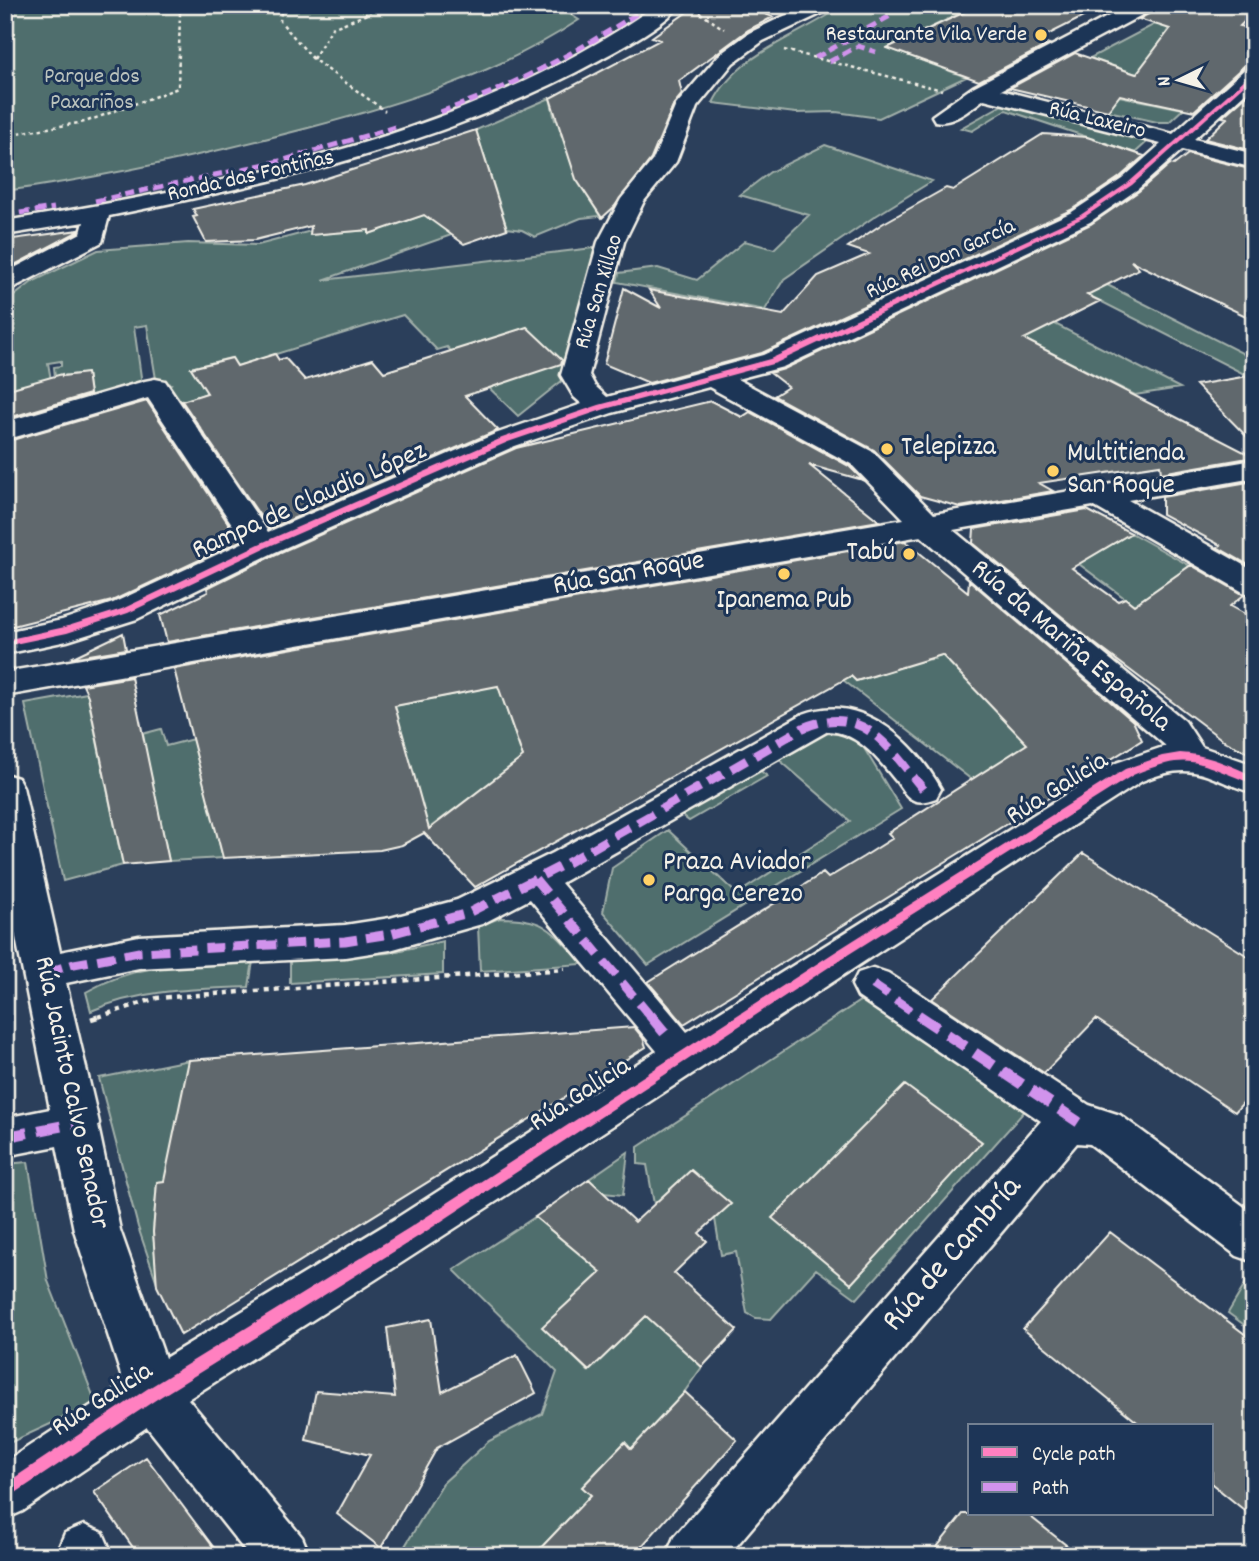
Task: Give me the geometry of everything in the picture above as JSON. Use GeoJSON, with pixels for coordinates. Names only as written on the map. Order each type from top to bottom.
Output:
{"type":"FeatureCollection","features":[{"type":"Feature","properties":{"kind":"street","name":"Ronda das Fontiñas"},"geometry":{"type":"LineString","coordinates":[[5,203],[96,206],[249,180],[387,144],[434,120],[510,97],[602,50],[669,5]]}},
{"type":"Feature","properties":{"kind":"street","name":"Rúa San Xillao"},"geometry":{"type":"LineString","coordinates":[[602,407],[584,391],[575,375],[611,242],[633,199],[664,162],[687,105],[726,59],[756,37],[824,5]]}},
{"type":"Feature","properties":{"kind":"street"},"geometry":{"type":"LineString","coordinates":[[943,116],[981,92],[1146,5]]}},
{"type":"Feature","properties":{"kind":"street"},"geometry":{"type":"LineString","coordinates":[[5,285],[93,237],[96,206],[309,156],[395,118],[434,120],[579,52],[636,7]]}},
{"type":"Feature","properties":{"kind":"street","name":"Ronda das Fontiñas"},"geometry":{"type":"LineString","coordinates":[[5,228],[160,178],[395,118],[530,62],[636,7]]}},
{"type":"Feature","properties":{"kind":"street","name":"Rúa Rei Don García"},"geometry":{"type":"LineString","coordinates":[[602,407],[715,379],[773,361],[1081,217],[1130,184],[1254,73]]}},
{"type":"Feature","properties":{"kind":"street","name":"Rúa Laxeiro"},"geometry":{"type":"LineString","coordinates":[[981,92],[1254,161]]}},
{"type":"Feature","properties":{"kind":"street"},"geometry":{"type":"LineString","coordinates":[[5,215],[65,207]]}},
{"type":"Feature","properties":{"kind":"street","name":"Rúa da Mariña Española"},"geometry":{"type":"LineString","coordinates":[[715,379],[862,458],[926,524],[1172,730],[1181,740],[1188,755],[1254,780]]}},
{"type":"Feature","properties":{"kind":"street"},"geometry":{"type":"LineString","coordinates":[[5,430],[155,387],[262,546]]}},
{"type":"Feature","properties":{"kind":"street","name":"Rampa de Claudio López"},"geometry":{"type":"LineString","coordinates":[[20,640],[67,630],[125,611],[262,546],[505,440],[602,407]]}},
{"type":"Feature","properties":{"kind":"street","name":"Rúa San Roque"},"geometry":{"type":"LineString","coordinates":[[5,684],[1254,469]]}},
{"type":"Feature","properties":{"kind":"street"},"geometry":{"type":"LineString","coordinates":[[1098,496],[1254,584]]}},
{"type":"Feature","properties":{"kind":"street"},"geometry":{"type":"LineString","coordinates":[[45,973],[74,964],[139,952],[345,941],[390,934],[468,913],[535,879],[803,728],[827,719],[853,720],[868,729],[923,789]]}},
{"type":"Feature","properties":{"kind":"street","name":"Rúa Galicia"},"geometry":{"type":"LineString","coordinates":[[5,1493],[152,1394],[414,1232],[842,953],[1129,772],[1158,759],[1188,755]]}},
{"type":"Feature","properties":{"kind":"street","name":"Rúa Jacinto Calvo Senador"},"geometry":{"type":"LineString","coordinates":[[5,787],[77,1123],[97,1230],[152,1394]]}},
{"type":"Feature","properties":{"kind":"street"},"geometry":{"type":"LineString","coordinates":[[535,879],[669,1038]]}},
{"type":"Feature","properties":{"kind":"street"},"geometry":{"type":"LineString","coordinates":[[873,985],[1080,1123],[1104,1129],[1254,1241]]}},
{"type":"Feature","properties":{"kind":"street"},"geometry":{"type":"LineString","coordinates":[[5,1137],[77,1123]]}},
{"type":"Feature","properties":{"kind":"street","name":"Rúa de Cambría"},"geometry":{"type":"LineString","coordinates":[[693,1556],[1062,1129],[1080,1123]]}},
{"type":"Feature","properties":{"kind":"street"},"geometry":{"type":"LineString","coordinates":[[152,1394],[283,1556]]}},
{"type":"Feature","properties":{"kind":"path"},"geometry":{"type":"LineString","coordinates":[[5,135],[85,122],[178,88],[180,12],[175,5]]}},
{"type":"Feature","properties":{"kind":"path"},"geometry":{"type":"LineString","coordinates":[[180,12],[195,5]]}},
{"type":"Feature","properties":{"kind":"path"},"geometry":{"type":"LineString","coordinates":[[282,5],[280,21],[313,59],[395,118]]}},
{"type":"Feature","properties":{"kind":"path"},"geometry":{"type":"LineString","coordinates":[[313,59],[332,28],[367,15],[376,5]]}},
{"type":"Feature","properties":{"kind":"path"},"geometry":{"type":"LineString","coordinates":[[691,6],[728,32]]}},
{"type":"Feature","properties":{"kind":"path"},"geometry":{"type":"LineString","coordinates":[[778,49],[946,91]]}},
{"type":"Feature","properties":{"kind":"path"},"geometry":{"type":"LineString","coordinates":[[87,1020],[157,998],[607,965]]}},
{"type":"Feature","properties":{"kind":"path"},"geometry":{"type":"LineString","coordinates":[[5,1041],[13,1040]]}},
{"type":"Feature","properties":{"kind":"green space","name":"Parque dos Paxariños"},"geometry":{"type":"Polygon","coordinates":[[[5,5],[556,5],[579,20],[548,39],[482,71],[379,108],[195,156],[82,179],[5,191],[5,5]]]}},
{"type":"Feature","properties":{"kind":"green space"},"geometry":{"type":"Polygon","coordinates":[[[844,5],[978,5],[888,48],[966,77],[879,118],[836,112],[796,113],[713,103],[724,85],[754,58],[844,5]]]}},
{"type":"Feature","properties":{"kind":"green space"},"geometry":{"type":"Polygon","coordinates":[[[1155,24],[1169,28],[1164,37],[1254,52],[1152,54],[1136,74],[1090,58],[1155,24]]]}},
{"type":"Feature","properties":{"kind":"green space"},"geometry":{"type":"Polygon","coordinates":[[[1119,96],[1183,109],[1169,122],[1157,122],[1108,111],[1119,96]]]}},
{"type":"Feature","properties":{"kind":"green space"},"geometry":{"type":"Polygon","coordinates":[[[550,98],[555,120],[580,113],[583,133],[561,134],[574,170],[650,167],[633,190],[585,192],[600,216],[581,218],[535,237],[522,230],[507,228],[476,130],[550,98]]]}},
{"type":"Feature","properties":{"kind":"green space"},"geometry":{"type":"Polygon","coordinates":[[[1002,105],[1147,142],[1135,153],[1006,110],[972,131],[961,128],[1002,105]]]}},
{"type":"Feature","properties":{"kind":"green space"},"geometry":{"type":"Polygon","coordinates":[[[825,145],[932,181],[784,279],[765,310],[617,282],[619,273],[658,268],[697,280],[745,241],[774,249],[809,215],[740,195],[770,172],[825,145]]]}},
{"type":"Feature","properties":{"kind":"green space"},"geometry":{"type":"Polygon","coordinates":[[[424,215],[477,226],[323,280],[602,247],[568,376],[518,416],[447,347],[437,350],[403,315],[237,366],[231,358],[191,368],[197,377],[234,367],[246,380],[180,402],[169,386],[171,384],[156,379],[147,325],[134,327],[142,384],[38,415],[34,411],[46,406],[18,398],[13,388],[5,390],[5,303],[32,282],[98,250],[188,243],[258,245],[311,231],[311,235],[369,230],[369,233],[424,215]],[[61,361],[48,363],[55,403],[90,394],[87,373],[55,377],[54,367],[61,366],[61,361]]]}},
{"type":"Feature","properties":{"kind":"green space"},"geometry":{"type":"Polygon","coordinates":[[[1046,254],[1254,359],[1254,375],[1248,376],[1027,264],[1046,254]]]}},
{"type":"Feature","properties":{"kind":"green space"},"geometry":{"type":"Polygon","coordinates":[[[1008,300],[1180,388],[1135,395],[1008,331],[1008,300]]]}},
{"type":"Feature","properties":{"kind":"green space"},"geometry":{"type":"Polygon","coordinates":[[[1131,533],[1190,566],[1134,605],[1079,564],[1131,533]]]}},
{"type":"Feature","properties":{"kind":"green space"},"geometry":{"type":"Polygon","coordinates":[[[904,602],[1028,744],[972,780],[843,680],[851,676],[857,681],[922,660],[934,659],[894,619],[904,602]]]}},
{"type":"Feature","properties":{"kind":"green space"},"geometry":{"type":"Polygon","coordinates":[[[496,679],[523,758],[428,829],[394,706],[461,693],[496,679]]]}},
{"type":"Feature","properties":{"kind":"green space"},"geometry":{"type":"Polygon","coordinates":[[[87,693],[123,865],[63,881],[25,704],[87,693]]]}},
{"type":"Feature","properties":{"kind":"green space"},"geometry":{"type":"Polygon","coordinates":[[[161,729],[166,746],[193,739],[223,858],[169,861],[142,734],[161,729]]]}},
{"type":"Feature","properties":{"kind":"green space"},"geometry":{"type":"Polygon","coordinates":[[[825,733],[847,735],[859,740],[901,809],[648,965],[603,912],[612,868],[668,830],[737,894],[850,821],[776,757],[825,733]]]}},
{"type":"Feature","properties":{"kind":"green space"},"geometry":{"type":"Polygon","coordinates":[[[758,769],[767,776],[689,821],[680,814],[758,769]]]}},
{"type":"Feature","properties":{"kind":"green space"},"geometry":{"type":"Polygon","coordinates":[[[500,918],[539,924],[556,935],[583,964],[480,971],[478,926],[500,918]]]}},
{"type":"Feature","properties":{"kind":"green space"},"geometry":{"type":"Polygon","coordinates":[[[443,941],[443,974],[290,983],[290,960],[388,953],[443,941]]]}},
{"type":"Feature","properties":{"kind":"green space"},"geometry":{"type":"Polygon","coordinates":[[[253,961],[249,987],[149,994],[91,1011],[86,992],[126,974],[147,969],[253,961]]]}},
{"type":"Feature","properties":{"kind":"green space"},"geometry":{"type":"Polygon","coordinates":[[[872,993],[1031,1104],[857,1299],[816,1269],[771,1319],[756,1318],[747,1313],[736,1252],[721,1255],[715,1219],[730,1204],[691,1170],[654,1204],[647,1165],[638,1164],[638,1147],[872,993]]]}},
{"type":"Feature","properties":{"kind":"green space"},"geometry":{"type":"Polygon","coordinates":[[[189,1060],[179,1179],[157,1183],[153,1232],[158,1286],[138,1227],[99,1078],[189,1060]]]}},
{"type":"Feature","properties":{"kind":"green space"},"geometry":{"type":"Polygon","coordinates":[[[628,1152],[623,1195],[603,1193],[589,1179],[628,1152]]]}},
{"type":"Feature","properties":{"kind":"green space"},"geometry":{"type":"Polygon","coordinates":[[[28,1162],[48,1281],[96,1403],[5,1445],[5,1164],[28,1162]]]}},
{"type":"Feature","properties":{"kind":"green space"},"geometry":{"type":"Polygon","coordinates":[[[535,1217],[601,1272],[543,1327],[588,1371],[646,1316],[702,1367],[680,1398],[631,1449],[624,1443],[582,1487],[591,1495],[533,1556],[399,1556],[443,1483],[489,1441],[542,1414],[557,1372],[454,1270],[535,1217]]]}},
{"type":"Feature","properties":{"kind":"green space"},"geometry":{"type":"Polygon","coordinates":[[[1254,1272],[1254,1332],[1228,1313],[1254,1272]]]}},
{"type":"Feature","properties":{"kind":"building"},"geometry":{"type":"Polygon","coordinates":[[[697,5],[743,5],[773,17],[748,30],[679,81],[682,94],[674,104],[651,159],[614,207],[602,218],[576,179],[550,98],[660,40],[652,37],[697,5]]]}},
{"type":"Feature","properties":{"kind":"building"},"geometry":{"type":"Polygon","coordinates":[[[980,5],[1107,5],[1037,40],[1049,44],[979,81],[887,48],[980,5]]]}},
{"type":"Feature","properties":{"kind":"building"},"geometry":{"type":"Polygon","coordinates":[[[1158,5],[1249,5],[1244,11],[1253,13],[1240,26],[1254,29],[1254,64],[1244,66],[1194,111],[1120,95],[1108,111],[1010,88],[1075,53],[1136,74],[1170,29],[1139,19],[1154,11],[1158,5]]]}},
{"type":"Feature","properties":{"kind":"building"},"geometry":{"type":"Polygon","coordinates":[[[1254,89],[1254,151],[1205,139],[1227,118],[1222,117],[1254,89]]]}},
{"type":"Feature","properties":{"kind":"building"},"geometry":{"type":"Polygon","coordinates":[[[476,130],[507,229],[464,244],[424,215],[369,234],[369,230],[310,235],[311,226],[255,240],[206,242],[193,217],[197,216],[193,209],[305,185],[476,130]]]}},
{"type":"Feature","properties":{"kind":"building"},"geometry":{"type":"Polygon","coordinates":[[[1043,134],[1087,137],[1144,156],[1120,177],[1071,210],[762,353],[649,383],[604,364],[624,288],[661,308],[649,290],[783,315],[818,276],[869,254],[848,247],[882,224],[946,188],[953,190],[1043,134]]]}},
{"type":"Feature","properties":{"kind":"building"},"geometry":{"type":"Polygon","coordinates":[[[1188,154],[1254,170],[1254,320],[1131,261],[1139,269],[1087,295],[1100,301],[1024,339],[1254,457],[1161,473],[1160,465],[1039,483],[1053,491],[960,507],[920,496],[874,450],[774,396],[788,387],[770,373],[784,369],[1091,224],[1139,191],[1170,164],[1174,165],[1188,154]]]}},
{"type":"Feature","properties":{"kind":"building"},"geometry":{"type":"Polygon","coordinates":[[[79,231],[5,270],[5,240],[79,231]]]}},
{"type":"Feature","properties":{"kind":"building"},"geometry":{"type":"Polygon","coordinates":[[[527,327],[562,360],[561,364],[465,396],[498,430],[269,529],[182,401],[207,393],[191,368],[232,358],[237,366],[275,354],[279,360],[285,358],[305,380],[373,359],[384,372],[527,327]]]}},
{"type":"Feature","properties":{"kind":"building"},"geometry":{"type":"Polygon","coordinates":[[[87,373],[90,394],[5,419],[5,390],[62,374],[87,373]]]}},
{"type":"Feature","properties":{"kind":"building"},"geometry":{"type":"Polygon","coordinates":[[[1254,375],[1254,444],[1196,385],[1254,375]]]}},
{"type":"Feature","properties":{"kind":"building"},"geometry":{"type":"Polygon","coordinates":[[[147,401],[240,541],[112,601],[5,628],[5,442],[147,401]]]}},
{"type":"Feature","properties":{"kind":"building"},"geometry":{"type":"Polygon","coordinates":[[[711,401],[742,417],[750,412],[849,466],[863,480],[809,465],[879,521],[167,642],[160,615],[274,555],[516,448],[711,401]]]}},
{"type":"Feature","properties":{"kind":"building"},"geometry":{"type":"Polygon","coordinates":[[[1254,481],[1254,568],[1217,547],[1220,545],[1162,514],[1162,497],[1254,481]]]}},
{"type":"Feature","properties":{"kind":"building"},"geometry":{"type":"Polygon","coordinates":[[[1087,510],[1131,533],[1072,568],[1118,601],[1125,598],[1134,605],[1191,565],[1244,595],[1230,606],[1254,619],[1254,756],[1224,741],[1094,643],[973,543],[974,529],[1087,510]]]}},
{"type":"Feature","properties":{"kind":"building"},"geometry":{"type":"Polygon","coordinates":[[[905,541],[968,592],[969,580],[1133,721],[1142,740],[684,1024],[648,982],[823,873],[828,878],[863,857],[893,838],[888,833],[1027,744],[942,655],[856,681],[851,676],[475,887],[424,833],[402,845],[380,850],[223,858],[174,669],[905,541]],[[498,686],[395,706],[429,829],[523,757],[498,686]]]}},
{"type":"Feature","properties":{"kind":"building"},"geometry":{"type":"Polygon","coordinates":[[[123,633],[126,649],[71,658],[123,633]]]}},
{"type":"Feature","properties":{"kind":"building"},"geometry":{"type":"Polygon","coordinates":[[[131,677],[169,861],[123,865],[88,696],[83,685],[131,677]]]}},
{"type":"Feature","properties":{"kind":"building"},"geometry":{"type":"Polygon","coordinates":[[[1083,853],[1254,960],[1254,1090],[1235,1112],[1096,1019],[1044,1073],[932,999],[1083,853]]]}},
{"type":"Feature","properties":{"kind":"building"},"geometry":{"type":"Polygon","coordinates":[[[634,1027],[646,1047],[181,1335],[157,1286],[153,1232],[157,1182],[164,1181],[189,1060],[634,1027]]]}},
{"type":"Feature","properties":{"kind":"building"},"geometry":{"type":"Polygon","coordinates":[[[905,1085],[982,1142],[851,1284],[772,1218],[905,1085]]]}},
{"type":"Feature","properties":{"kind":"building"},"geometry":{"type":"Polygon","coordinates":[[[691,1170],[731,1204],[699,1233],[707,1241],[674,1273],[737,1330],[702,1367],[646,1316],[589,1371],[542,1327],[601,1272],[535,1217],[589,1179],[635,1222],[691,1170]]]}},
{"type":"Feature","properties":{"kind":"building"},"geometry":{"type":"Polygon","coordinates":[[[1110,1232],[1254,1341],[1254,1518],[1214,1486],[1214,1424],[1140,1424],[1023,1329],[1110,1232]]]}},
{"type":"Feature","properties":{"kind":"building"},"geometry":{"type":"Polygon","coordinates":[[[431,1319],[442,1392],[517,1355],[536,1393],[437,1448],[381,1548],[337,1514],[370,1455],[306,1440],[316,1391],[395,1397],[387,1328],[431,1319]]]}},
{"type":"Feature","properties":{"kind":"building"},"geometry":{"type":"Polygon","coordinates":[[[685,1392],[737,1440],[633,1556],[533,1556],[591,1495],[582,1487],[625,1442],[631,1449],[685,1392]]]}},
{"type":"Feature","properties":{"kind":"building"},"geometry":{"type":"Polygon","coordinates":[[[146,1457],[220,1556],[139,1556],[94,1492],[146,1457]]]}},
{"type":"Feature","properties":{"kind":"building"},"geometry":{"type":"Polygon","coordinates":[[[963,1514],[968,1514],[1030,1516],[1080,1556],[930,1556],[963,1514]]]}},
{"type":"Feature","properties":{"kind":"marked path"},"geometry":{"type":"LineString","coordinates":[[440,112],[494,92],[546,68],[644,9]]}},
{"type":"Feature","properties":{"kind":"marked path"},"geometry":{"type":"LineString","coordinates":[[815,58],[892,15]]}},
{"type":"Feature","properties":{"kind":"marked path"},"geometry":{"type":"LineString","coordinates":[[829,62],[858,46],[876,52]]}},
{"type":"Feature","properties":{"kind":"marked path"},"geometry":{"type":"LineString","coordinates":[[95,201],[321,151],[395,127]]}},
{"type":"Feature","properties":{"kind":"marked path"},"geometry":{"type":"LineString","coordinates":[[5,215],[54,208]]}},
{"type":"Feature","properties":{"kind":"marked path"},"geometry":{"type":"LineString","coordinates":[[45,973],[74,964],[139,952],[345,941],[390,934],[468,913],[567,863],[803,728],[826,719],[844,720],[871,732],[923,789]]}},
{"type":"Feature","properties":{"kind":"marked path"},"geometry":{"type":"LineString","coordinates":[[535,879],[669,1038]]}},
{"type":"Feature","properties":{"kind":"marked path"},"geometry":{"type":"LineString","coordinates":[[873,985],[1080,1123]]}},
{"type":"Feature","properties":{"kind":"marked path"},"geometry":{"type":"LineString","coordinates":[[5,1137],[77,1123]]}},
{"type":"Feature","properties":{"kind":"cycle path"},"geometry":{"type":"LineString","coordinates":[[5,643],[67,630],[125,611],[262,546],[505,440],[602,407],[773,361],[1081,217],[1130,184],[1254,73]]}},
{"type":"Feature","properties":{"kind":"cycle path"},"geometry":{"type":"LineString","coordinates":[[5,1493],[152,1394],[414,1232],[842,953],[1129,772],[1166,759],[1192,757],[1254,780]]}},
{"type":"Feature","properties":{"kind":"place","name":"Restaurante Vila Verde"},"geometry":{"type":"Point","coordinates":[1041,35]}},
{"type":"Feature","properties":{"kind":"place","name":"Telepizza"},"geometry":{"type":"Point","coordinates":[887,449]}},
{"type":"Feature","properties":{"kind":"place","name":"Multitienda San Roque"},"geometry":{"type":"Point","coordinates":[1053,471]}},
{"type":"Feature","properties":{"kind":"place","name":"Tabú"},"geometry":{"type":"Point","coordinates":[909,554]}},
{"type":"Feature","properties":{"kind":"place","name":"Ipanema Pub"},"geometry":{"type":"Point","coordinates":[784,574]}},
{"type":"Feature","properties":{"kind":"place","name":"Praza Aviador Parga Cerezo"},"geometry":{"type":"Point","coordinates":[649,880]}}]}
